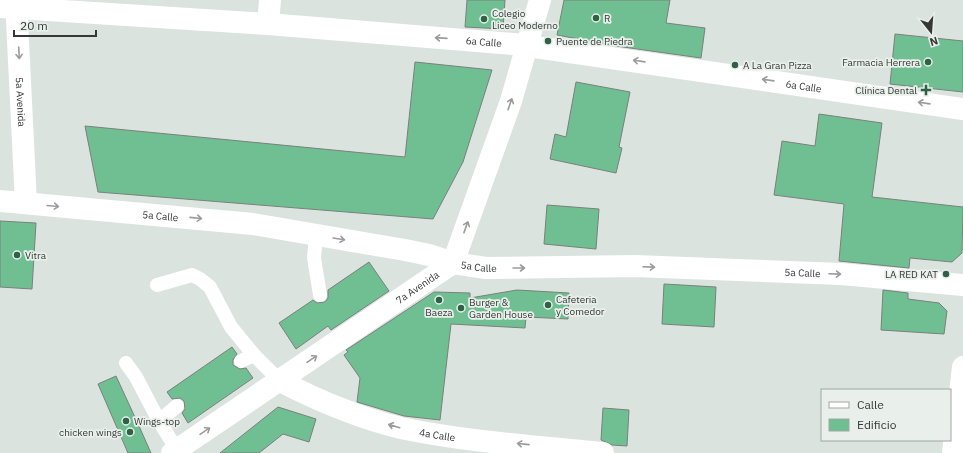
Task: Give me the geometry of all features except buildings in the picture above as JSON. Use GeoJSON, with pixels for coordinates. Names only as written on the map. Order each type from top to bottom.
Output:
{"type":"FeatureCollection","features":[{"type":"Feature","properties":{"kind":"street"},"geometry":{"type":"LineString","coordinates":[[268,24],[270,0]]}},
{"type":"Feature","properties":{"kind":"street"},"geometry":{"type":"LineString","coordinates":[[453,263],[511,101],[540,0]]}},
{"type":"Feature","properties":{"kind":"street","name":"6a Calle"},"geometry":{"type":"LineString","coordinates":[[11,5],[268,24],[528,46],[963,109]]}},
{"type":"Feature","properties":{"kind":"street","name":"5a Avenida"},"geometry":{"type":"LineString","coordinates":[[11,5],[26,203]]}},
{"type":"Feature","properties":{"kind":"street","name":"5a Calle"},"geometry":{"type":"LineString","coordinates":[[0,201],[208,219],[405,250],[429,255],[453,263],[486,268],[635,266],[841,274],[963,285]]}},
{"type":"Feature","properties":{"kind":"street","name":"7a Avenida"},"geometry":{"type":"LineString","coordinates":[[174,452],[280,381],[341,330],[453,263]]}},
{"type":"Feature","properties":{"kind":"street"},"geometry":{"type":"LineString","coordinates":[[953,453],[963,367]]}},
{"type":"Feature","properties":{"kind":"street","name":"4a Calle"},"geometry":{"type":"LineString","coordinates":[[280,381],[317,400],[364,417],[400,427],[442,436],[603,453]]}},
{"type":"Feature","properties":{"kind":"lane"},"geometry":{"type":"LineString","coordinates":[[316,235],[314,258],[320,295]]}},
{"type":"Feature","properties":{"kind":"lane"},"geometry":{"type":"LineString","coordinates":[[157,285],[192,275],[200,279],[210,287],[231,327],[254,355],[280,381]]}},
{"type":"Feature","properties":{"kind":"lane"},"geometry":{"type":"LineString","coordinates":[[241,361],[254,355]]}},
{"type":"Feature","properties":{"kind":"lane"},"geometry":{"type":"LineString","coordinates":[[126,363],[136,377],[174,452]]}},
{"type":"Feature","properties":{"kind":"lane"},"geometry":{"type":"LineString","coordinates":[[159,421],[177,406]]}},
{"type":"Feature","properties":{"kind":"place","name":"R"},"geometry":{"type":"Point","coordinates":[596,18]}},
{"type":"Feature","properties":{"kind":"place","name":"Colegio Liceo Moderno"},"geometry":{"type":"Point","coordinates":[484,19]}},
{"type":"Feature","properties":{"kind":"place","name":"Puente de Piedra"},"geometry":{"type":"Point","coordinates":[548,41]}},
{"type":"Feature","properties":{"kind":"place","name":"Farmacia Herrera"},"geometry":{"type":"Point","coordinates":[928,62]}},
{"type":"Feature","properties":{"kind":"place","name":"A La Gran Pizza"},"geometry":{"type":"Point","coordinates":[735,65]}},
{"type":"Feature","properties":{"kind":"place","name":"Clínica Dental"},"geometry":{"type":"Point","coordinates":[926,90]}},
{"type":"Feature","properties":{"kind":"place","name":"Vitra"},"geometry":{"type":"Point","coordinates":[17,255]}},
{"type":"Feature","properties":{"kind":"place","name":"LA RED KAT"},"geometry":{"type":"Point","coordinates":[946,274]}},
{"type":"Feature","properties":{"kind":"place","name":"Baeza"},"geometry":{"type":"Point","coordinates":[439,300]}},
{"type":"Feature","properties":{"kind":"place","name":"Cafeteria y Comedor"},"geometry":{"type":"Point","coordinates":[548,305]}},
{"type":"Feature","properties":{"kind":"place","name":"Burger & Garden House"},"geometry":{"type":"Point","coordinates":[461,308]}},
{"type":"Feature","properties":{"kind":"place","name":"Wings-top"},"geometry":{"type":"Point","coordinates":[126,421]}},
{"type":"Feature","properties":{"kind":"place","name":"chicken wings"},"geometry":{"type":"Point","coordinates":[130,432]}}]}
